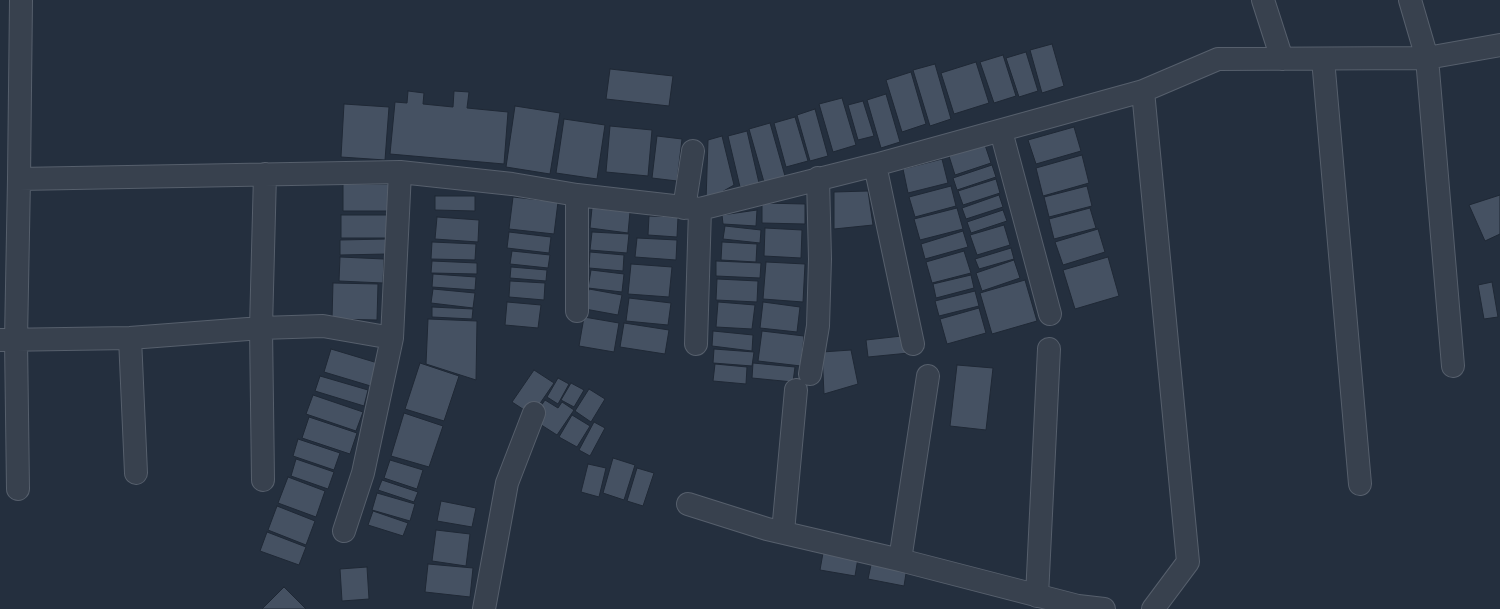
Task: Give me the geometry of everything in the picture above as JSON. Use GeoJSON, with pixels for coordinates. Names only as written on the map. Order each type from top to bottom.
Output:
{"type":"FeatureCollection","features":[{"type":"Feature","properties":{"kind":"street"},"geometry":{"type":"LineString","coordinates":[[18,489],[8,340],[19,178],[21,0]]}},
{"type":"Feature","properties":{"kind":"street"},"geometry":{"type":"LineString","coordinates":[[1263,0],[1282,59]]}},
{"type":"Feature","properties":{"kind":"street"},"geometry":{"type":"LineString","coordinates":[[1410,0],[1427,58],[1453,366]]}},
{"type":"Feature","properties":{"kind":"street"},"geometry":{"type":"LineString","coordinates":[[19,178],[400,172],[512,184],[577,195],[692,208],[875,164],[1001,131],[1143,91],[1218,59],[1427,58],[1500,45]]}},
{"type":"Feature","properties":{"kind":"street"},"geometry":{"type":"LineString","coordinates":[[1322,59],[1360,484]]}},
{"type":"Feature","properties":{"kind":"street"},"geometry":{"type":"LineString","coordinates":[[1143,91],[1188,562],[1153,609]]}},
{"type":"Feature","properties":{"kind":"street"},"geometry":{"type":"LineString","coordinates":[[1001,131],[1050,314]]}},
{"type":"Feature","properties":{"kind":"street"},"geometry":{"type":"LineString","coordinates":[[693,151],[692,208],[696,344]]}},
{"type":"Feature","properties":{"kind":"street"},"geometry":{"type":"LineString","coordinates":[[875,164],[913,344]]}},
{"type":"Feature","properties":{"kind":"street"},"geometry":{"type":"LineString","coordinates":[[344,531],[363,473],[392,338],[400,172]]}},
{"type":"Feature","properties":{"kind":"street"},"geometry":{"type":"LineString","coordinates":[[263,480],[261,328],[265,174]]}},
{"type":"Feature","properties":{"kind":"street"},"geometry":{"type":"LineString","coordinates":[[810,374],[818,326],[820,259],[818,178]]}},
{"type":"Feature","properties":{"kind":"street"},"geometry":{"type":"LineString","coordinates":[[577,195],[577,311]]}},
{"type":"Feature","properties":{"kind":"street"},"geometry":{"type":"LineString","coordinates":[[8,340],[130,338],[261,328],[323,326],[392,338]]}},
{"type":"Feature","properties":{"kind":"street"},"geometry":{"type":"LineString","coordinates":[[130,338],[136,473]]}},
{"type":"Feature","properties":{"kind":"street"},"geometry":{"type":"LineString","coordinates":[[1037,596],[1049,349]]}},
{"type":"Feature","properties":{"kind":"street"},"geometry":{"type":"LineString","coordinates":[[900,560],[928,376]]}},
{"type":"Feature","properties":{"kind":"street"},"geometry":{"type":"LineString","coordinates":[[783,532],[796,390]]}},
{"type":"Feature","properties":{"kind":"street"},"geometry":{"type":"LineString","coordinates":[[484,609],[506,483],[534,413]]}},
{"type":"Feature","properties":{"kind":"street"},"geometry":{"type":"LineString","coordinates":[[688,504],[783,532],[900,560],[1078,606],[1104,609]]}},
{"type":"Feature","properties":{"kind":"building"},"geometry":{"type":"Polygon","coordinates":[[[1052,44],[1064,86],[1042,93],[1030,50],[1052,44]]]}},
{"type":"Feature","properties":{"kind":"building"},"geometry":{"type":"Polygon","coordinates":[[[1026,52],[1038,91],[1019,97],[1006,58],[1026,52]]]}},
{"type":"Feature","properties":{"kind":"building"},"geometry":{"type":"Polygon","coordinates":[[[1003,55],[1016,96],[994,103],[980,62],[1003,55]]]}},
{"type":"Feature","properties":{"kind":"building"},"geometry":{"type":"Polygon","coordinates":[[[976,62],[989,103],[954,114],[941,73],[976,62]]]}},
{"type":"Feature","properties":{"kind":"building"},"geometry":{"type":"Polygon","coordinates":[[[935,64],[951,119],[930,126],[913,70],[935,64]]]}},
{"type":"Feature","properties":{"kind":"building"},"geometry":{"type":"Polygon","coordinates":[[[610,69],[673,76],[669,106],[606,99],[610,69]]]}},
{"type":"Feature","properties":{"kind":"building"},"geometry":{"type":"Polygon","coordinates":[[[911,72],[926,124],[902,132],[886,80],[911,72]]]}},
{"type":"Feature","properties":{"kind":"building"},"geometry":{"type":"Polygon","coordinates":[[[408,91],[424,93],[423,104],[453,107],[454,91],[469,92],[467,108],[508,112],[504,164],[390,154],[395,102],[407,103],[408,91]]]}},
{"type":"Feature","properties":{"kind":"building"},"geometry":{"type":"Polygon","coordinates":[[[886,94],[900,142],[881,148],[867,100],[886,94]]]}},
{"type":"Feature","properties":{"kind":"building"},"geometry":{"type":"Polygon","coordinates":[[[842,98],[856,145],[833,152],[819,104],[842,98]]]}},
{"type":"Feature","properties":{"kind":"building"},"geometry":{"type":"Polygon","coordinates":[[[863,101],[874,136],[858,140],[848,105],[863,101]]]}},
{"type":"Feature","properties":{"kind":"building"},"geometry":{"type":"Polygon","coordinates":[[[344,104],[389,107],[385,160],[341,157],[344,104]]]}},
{"type":"Feature","properties":{"kind":"building"},"geometry":{"type":"Polygon","coordinates":[[[515,106],[560,113],[550,174],[506,167],[515,106]]]}},
{"type":"Feature","properties":{"kind":"building"},"geometry":{"type":"Polygon","coordinates":[[[815,109],[828,156],[810,161],[797,115],[815,109]]]}},
{"type":"Feature","properties":{"kind":"building"},"geometry":{"type":"Polygon","coordinates":[[[795,117],[808,161],[786,167],[774,123],[795,117]]]}},
{"type":"Feature","properties":{"kind":"building"},"geometry":{"type":"Polygon","coordinates":[[[564,119],[605,125],[597,179],[556,173],[564,119]]]}},
{"type":"Feature","properties":{"kind":"building"},"geometry":{"type":"Polygon","coordinates":[[[770,123],[785,176],[764,182],[749,129],[770,123]]]}},
{"type":"Feature","properties":{"kind":"building"},"geometry":{"type":"Polygon","coordinates":[[[610,126],[652,130],[648,176],[606,172],[610,126]]]}},
{"type":"Feature","properties":{"kind":"building"},"geometry":{"type":"Polygon","coordinates":[[[1074,127],[1081,151],[1036,164],[1028,140],[1074,127]]]}},
{"type":"Feature","properties":{"kind":"building"},"geometry":{"type":"Polygon","coordinates":[[[747,131],[759,183],[740,187],[728,136],[747,131]]]}},
{"type":"Feature","properties":{"kind":"building"},"geometry":{"type":"Polygon","coordinates":[[[657,136],[682,139],[677,181],[652,178],[657,136]]]}},
{"type":"Feature","properties":{"kind":"building"},"geometry":{"type":"Polygon","coordinates":[[[722,136],[734,185],[706,201],[708,140],[722,136]]]}},
{"type":"Feature","properties":{"kind":"building"},"geometry":{"type":"Polygon","coordinates":[[[985,145],[991,163],[955,175],[949,156],[985,145]]]}},
{"type":"Feature","properties":{"kind":"building"},"geometry":{"type":"Polygon","coordinates":[[[1082,155],[1089,183],[1043,196],[1036,168],[1082,155]]]}},
{"type":"Feature","properties":{"kind":"building"},"geometry":{"type":"Polygon","coordinates":[[[942,159],[948,183],[908,193],[903,169],[942,159]]]}},
{"type":"Feature","properties":{"kind":"building"},"geometry":{"type":"Polygon","coordinates":[[[992,165],[996,177],[957,190],[953,178],[992,165]]]}},
{"type":"Feature","properties":{"kind":"building"},"geometry":{"type":"Polygon","coordinates":[[[996,179],[1000,193],[963,205],[958,191],[996,179]]]}},
{"type":"Feature","properties":{"kind":"building"},"geometry":{"type":"Polygon","coordinates":[[[343,184],[393,184],[393,211],[343,211],[343,184]]]}},
{"type":"Feature","properties":{"kind":"building"},"geometry":{"type":"Polygon","coordinates":[[[951,186],[956,206],[915,217],[909,197],[951,186]]]}},
{"type":"Feature","properties":{"kind":"building"},"geometry":{"type":"Polygon","coordinates":[[[1087,186],[1092,206],[1049,217],[1044,197],[1087,186]]]}},
{"type":"Feature","properties":{"kind":"building"},"geometry":{"type":"Polygon","coordinates":[[[868,191],[873,225],[834,229],[834,192],[868,191]]]}},
{"type":"Feature","properties":{"kind":"building"},"geometry":{"type":"Polygon","coordinates":[[[999,195],[1003,207],[966,219],[962,208],[999,195]]]}},
{"type":"Feature","properties":{"kind":"building"},"geometry":{"type":"Polygon","coordinates":[[[1500,195],[1500,234],[1485,241],[1469,205],[1500,195]]]}},
{"type":"Feature","properties":{"kind":"building"},"geometry":{"type":"Polygon","coordinates":[[[435,196],[475,196],[475,211],[435,210],[435,196]]]}},
{"type":"Feature","properties":{"kind":"building"},"geometry":{"type":"Polygon","coordinates":[[[513,197],[558,202],[554,234],[509,229],[513,197]]]}},
{"type":"Feature","properties":{"kind":"building"},"geometry":{"type":"Polygon","coordinates":[[[762,203],[805,204],[805,224],[762,223],[762,203]]]}},
{"type":"Feature","properties":{"kind":"building"},"geometry":{"type":"Polygon","coordinates":[[[592,208],[630,212],[628,233],[590,228],[592,208]]]}},
{"type":"Feature","properties":{"kind":"building"},"geometry":{"type":"Polygon","coordinates":[[[957,208],[963,229],[920,240],[914,219],[957,208]]]}},
{"type":"Feature","properties":{"kind":"building"},"geometry":{"type":"Polygon","coordinates":[[[1090,208],[1096,228],[1054,239],[1049,219],[1090,208]]]}},
{"type":"Feature","properties":{"kind":"building"},"geometry":{"type":"Polygon","coordinates":[[[757,210],[756,226],[723,224],[722,215],[757,210]]]}},
{"type":"Feature","properties":{"kind":"building"},"geometry":{"type":"Polygon","coordinates":[[[1003,210],[1007,221],[971,233],[967,222],[1003,210]]]}},
{"type":"Feature","properties":{"kind":"building"},"geometry":{"type":"Polygon","coordinates":[[[341,215],[390,215],[389,238],[341,238],[341,215]]]}},
{"type":"Feature","properties":{"kind":"building"},"geometry":{"type":"Polygon","coordinates":[[[649,216],[678,217],[677,237],[648,235],[649,216]]]}},
{"type":"Feature","properties":{"kind":"building"},"geometry":{"type":"Polygon","coordinates":[[[437,217],[479,220],[478,242],[435,239],[437,217]]]}},
{"type":"Feature","properties":{"kind":"building"},"geometry":{"type":"Polygon","coordinates":[[[1004,225],[1010,245],[977,255],[970,235],[1004,225]]]}},
{"type":"Feature","properties":{"kind":"building"},"geometry":{"type":"Polygon","coordinates":[[[725,226],[761,230],[760,243],[723,239],[725,226]]]}},
{"type":"Feature","properties":{"kind":"building"},"geometry":{"type":"Polygon","coordinates":[[[765,228],[802,230],[801,258],[764,256],[765,228]]]}},
{"type":"Feature","properties":{"kind":"building"},"geometry":{"type":"Polygon","coordinates":[[[1098,229],[1105,252],[1063,265],[1055,242],[1098,229]]]}},
{"type":"Feature","properties":{"kind":"building"},"geometry":{"type":"Polygon","coordinates":[[[963,231],[968,247],[925,259],[921,244],[963,231]]]}},
{"type":"Feature","properties":{"kind":"building"},"geometry":{"type":"Polygon","coordinates":[[[509,232],[551,237],[549,253],[507,248],[509,232]]]}},
{"type":"Feature","properties":{"kind":"building"},"geometry":{"type":"Polygon","coordinates":[[[592,232],[629,234],[627,253],[590,250],[592,232]]]}},
{"type":"Feature","properties":{"kind":"building"},"geometry":{"type":"Polygon","coordinates":[[[637,238],[677,240],[676,260],[635,257],[637,238]]]}},
{"type":"Feature","properties":{"kind":"building"},"geometry":{"type":"Polygon","coordinates":[[[387,239],[387,254],[340,255],[340,240],[387,239]]]}},
{"type":"Feature","properties":{"kind":"building"},"geometry":{"type":"Polygon","coordinates":[[[432,242],[476,244],[475,260],[431,259],[432,242]]]}},
{"type":"Feature","properties":{"kind":"building"},"geometry":{"type":"Polygon","coordinates":[[[722,242],[757,244],[756,262],[721,260],[722,242]]]}},
{"type":"Feature","properties":{"kind":"building"},"geometry":{"type":"Polygon","coordinates":[[[1011,248],[1014,259],[979,269],[975,259],[1011,248]]]}},
{"type":"Feature","properties":{"kind":"building"},"geometry":{"type":"Polygon","coordinates":[[[512,251],[550,255],[548,268],[510,264],[512,251]]]}},
{"type":"Feature","properties":{"kind":"building"},"geometry":{"type":"Polygon","coordinates":[[[964,251],[971,273],[932,283],[926,262],[964,251]]]}},
{"type":"Feature","properties":{"kind":"building"},"geometry":{"type":"Polygon","coordinates":[[[590,252],[624,255],[623,271],[589,268],[590,252]]]}},
{"type":"Feature","properties":{"kind":"building"},"geometry":{"type":"Polygon","coordinates":[[[340,257],[384,259],[383,283],[339,281],[340,257]]]}},
{"type":"Feature","properties":{"kind":"building"},"geometry":{"type":"Polygon","coordinates":[[[1108,257],[1119,296],[1075,309],[1063,270],[1108,257]]]}},
{"type":"Feature","properties":{"kind":"building"},"geometry":{"type":"Polygon","coordinates":[[[1014,260],[1020,278],[982,291],[976,273],[1014,260]]]}},
{"type":"Feature","properties":{"kind":"building"},"geometry":{"type":"Polygon","coordinates":[[[432,261],[477,263],[477,274],[431,273],[432,261]]]}},
{"type":"Feature","properties":{"kind":"building"},"geometry":{"type":"Polygon","coordinates":[[[716,261],[761,263],[760,278],[716,276],[716,261]]]}},
{"type":"Feature","properties":{"kind":"building"},"geometry":{"type":"Polygon","coordinates":[[[766,262],[805,264],[803,302],[763,299],[766,262]]]}},
{"type":"Feature","properties":{"kind":"building"},"geometry":{"type":"Polygon","coordinates":[[[631,264],[672,267],[669,297],[628,294],[631,264]]]}},
{"type":"Feature","properties":{"kind":"building"},"geometry":{"type":"Polygon","coordinates":[[[511,267],[547,270],[546,281],[510,278],[511,267]]]}},
{"type":"Feature","properties":{"kind":"building"},"geometry":{"type":"Polygon","coordinates":[[[591,270],[624,274],[622,292],[588,288],[591,270]]]}},
{"type":"Feature","properties":{"kind":"building"},"geometry":{"type":"Polygon","coordinates":[[[433,274],[476,277],[475,290],[432,287],[433,274]]]}},
{"type":"Feature","properties":{"kind":"building"},"geometry":{"type":"Polygon","coordinates":[[[971,275],[974,288],[936,298],[933,284],[971,275]]]}},
{"type":"Feature","properties":{"kind":"building"},"geometry":{"type":"Polygon","coordinates":[[[717,279],[758,281],[757,302],[716,300],[717,279]]]}},
{"type":"Feature","properties":{"kind":"building"},"geometry":{"type":"Polygon","coordinates":[[[1025,280],[1037,321],[992,334],[980,293],[1025,280]]]}},
{"type":"Feature","properties":{"kind":"building"},"geometry":{"type":"Polygon","coordinates":[[[510,281],[545,283],[544,300],[509,297],[510,281]]]}},
{"type":"Feature","properties":{"kind":"building"},"geometry":{"type":"Polygon","coordinates":[[[1492,282],[1498,317],[1484,319],[1478,285],[1492,282]]]}},
{"type":"Feature","properties":{"kind":"building"},"geometry":{"type":"Polygon","coordinates":[[[333,283],[378,284],[377,320],[332,319],[333,283]]]}},
{"type":"Feature","properties":{"kind":"building"},"geometry":{"type":"Polygon","coordinates":[[[433,289],[475,293],[473,308],[431,303],[433,289]]]}},
{"type":"Feature","properties":{"kind":"building"},"geometry":{"type":"Polygon","coordinates":[[[589,289],[622,295],[618,315],[585,309],[589,289]]]}},
{"type":"Feature","properties":{"kind":"building"},"geometry":{"type":"Polygon","coordinates":[[[975,291],[979,306],[939,316],[935,301],[975,291]]]}},
{"type":"Feature","properties":{"kind":"building"},"geometry":{"type":"Polygon","coordinates":[[[629,298],[671,303],[668,325],[626,321],[629,298]]]}},
{"type":"Feature","properties":{"kind":"building"},"geometry":{"type":"Polygon","coordinates":[[[507,302],[541,305],[538,328],[505,325],[507,302]]]}},
{"type":"Feature","properties":{"kind":"building"},"geometry":{"type":"Polygon","coordinates":[[[718,302],[755,305],[752,329],[716,327],[718,302]]]}},
{"type":"Feature","properties":{"kind":"building"},"geometry":{"type":"Polygon","coordinates":[[[763,302],[800,307],[797,332],[760,328],[763,302]]]}},
{"type":"Feature","properties":{"kind":"building"},"geometry":{"type":"Polygon","coordinates":[[[432,307],[473,309],[472,319],[432,317],[432,307]]]}},
{"type":"Feature","properties":{"kind":"building"},"geometry":{"type":"Polygon","coordinates":[[[979,308],[986,333],[947,344],[940,319],[979,308]]]}},
{"type":"Feature","properties":{"kind":"building"},"geometry":{"type":"Polygon","coordinates":[[[584,317],[619,323],[614,352],[579,346],[584,317]]]}},
{"type":"Feature","properties":{"kind":"building"},"geometry":{"type":"Polygon","coordinates":[[[428,319],[477,321],[476,380],[426,364],[428,319]]]}},
{"type":"Feature","properties":{"kind":"building"},"geometry":{"type":"Polygon","coordinates":[[[624,323],[669,330],[665,354],[620,347],[624,323]]]}},
{"type":"Feature","properties":{"kind":"building"},"geometry":{"type":"Polygon","coordinates":[[[713,331],[753,335],[752,351],[712,346],[713,331]]]}},
{"type":"Feature","properties":{"kind":"building"},"geometry":{"type":"Polygon","coordinates":[[[762,331],[804,336],[801,366],[758,361],[762,331]]]}},
{"type":"Feature","properties":{"kind":"building"},"geometry":{"type":"Polygon","coordinates":[[[902,336],[909,353],[868,357],[866,340],[902,336]]]}},
{"type":"Feature","properties":{"kind":"building"},"geometry":{"type":"Polygon","coordinates":[[[331,349],[381,364],[374,387],[324,372],[331,349]]]}},
{"type":"Feature","properties":{"kind":"building"},"geometry":{"type":"Polygon","coordinates":[[[714,349],[754,352],[752,366],[713,363],[714,349]]]}},
{"type":"Feature","properties":{"kind":"building"},"geometry":{"type":"Polygon","coordinates":[[[851,350],[858,384],[824,394],[822,352],[851,350]]]}},
{"type":"Feature","properties":{"kind":"building"},"geometry":{"type":"Polygon","coordinates":[[[420,363],[459,376],[444,421],[405,409],[420,363]]]}},
{"type":"Feature","properties":{"kind":"building"},"geometry":{"type":"Polygon","coordinates":[[[753,363],[795,367],[793,382],[752,378],[753,363]]]}},
{"type":"Feature","properties":{"kind":"building"},"geometry":{"type":"Polygon","coordinates":[[[715,364],[747,367],[746,384],[713,381],[715,364]]]}},
{"type":"Feature","properties":{"kind":"building"},"geometry":{"type":"Polygon","coordinates":[[[957,365],[993,368],[986,430],[950,426],[957,365]]]}},
{"type":"Feature","properties":{"kind":"building"},"geometry":{"type":"Polygon","coordinates":[[[534,370],[554,383],[532,415],[512,402],[534,370]]]}},
{"type":"Feature","properties":{"kind":"building"},"geometry":{"type":"Polygon","coordinates":[[[320,376],[368,390],[364,406],[315,391],[320,376]]]}},
{"type":"Feature","properties":{"kind":"building"},"geometry":{"type":"Polygon","coordinates":[[[558,378],[569,384],[558,404],[547,397],[558,378]]]}},
{"type":"Feature","properties":{"kind":"building"},"geometry":{"type":"Polygon","coordinates":[[[571,383],[584,390],[574,407],[561,400],[571,383]]]}},
{"type":"Feature","properties":{"kind":"building"},"geometry":{"type":"Polygon","coordinates":[[[589,389],[605,399],[591,422],[575,411],[589,389]]]}},
{"type":"Feature","properties":{"kind":"building"},"geometry":{"type":"Polygon","coordinates":[[[313,395],[363,412],[356,431],[306,414],[313,395]]]}},
{"type":"Feature","properties":{"kind":"building"},"geometry":{"type":"Polygon","coordinates":[[[545,400],[558,408],[562,402],[574,410],[557,435],[532,419],[545,400]]]}},
{"type":"Feature","properties":{"kind":"building"},"geometry":{"type":"Polygon","coordinates":[[[404,413],[443,426],[429,467],[391,456],[404,413]]]}},
{"type":"Feature","properties":{"kind":"building"},"geometry":{"type":"Polygon","coordinates":[[[572,415],[590,426],[577,447],[559,437],[572,415]]]}},
{"type":"Feature","properties":{"kind":"building"},"geometry":{"type":"Polygon","coordinates":[[[309,417],[357,433],[350,454],[302,438],[309,417]]]}},
{"type":"Feature","properties":{"kind":"building"},"geometry":{"type":"Polygon","coordinates":[[[594,422],[605,428],[590,456],[579,450],[594,422]]]}},
{"type":"Feature","properties":{"kind":"building"},"geometry":{"type":"Polygon","coordinates":[[[298,439],[340,453],[334,470],[293,456],[298,439]]]}},
{"type":"Feature","properties":{"kind":"building"},"geometry":{"type":"Polygon","coordinates":[[[613,458],[635,465],[624,500],[603,493],[613,458]]]}},
{"type":"Feature","properties":{"kind":"building"},"geometry":{"type":"Polygon","coordinates":[[[296,459],[334,472],[328,489],[291,476],[296,459]]]}},
{"type":"Feature","properties":{"kind":"building"},"geometry":{"type":"Polygon","coordinates":[[[390,460],[423,470],[417,489],[384,478],[390,460]]]}},
{"type":"Feature","properties":{"kind":"building"},"geometry":{"type":"Polygon","coordinates":[[[588,464],[606,468],[599,497],[581,492],[588,464]]]}},
{"type":"Feature","properties":{"kind":"building"},"geometry":{"type":"Polygon","coordinates":[[[637,468],[654,473],[643,506],[627,501],[637,468]]]}},
{"type":"Feature","properties":{"kind":"building"},"geometry":{"type":"Polygon","coordinates":[[[288,477],[325,491],[316,517],[278,503],[288,477]]]}},
{"type":"Feature","properties":{"kind":"building"},"geometry":{"type":"Polygon","coordinates":[[[382,480],[418,492],[414,502],[378,490],[382,480]]]}},
{"type":"Feature","properties":{"kind":"building"},"geometry":{"type":"Polygon","coordinates":[[[377,493],[415,504],[410,521],[372,510],[377,493]]]}},
{"type":"Feature","properties":{"kind":"building"},"geometry":{"type":"Polygon","coordinates":[[[441,501],[476,508],[472,527],[437,521],[441,501]]]}},
{"type":"Feature","properties":{"kind":"building"},"geometry":{"type":"Polygon","coordinates":[[[277,506],[315,521],[306,545],[268,530],[277,506]]]}},
{"type":"Feature","properties":{"kind":"building"},"geometry":{"type":"Polygon","coordinates":[[[373,511],[408,523],[403,536],[368,525],[373,511]]]}},
{"type":"Feature","properties":{"kind":"building"},"geometry":{"type":"Polygon","coordinates":[[[436,530],[470,534],[466,566],[432,561],[436,530]]]}},
{"type":"Feature","properties":{"kind":"building"},"geometry":{"type":"Polygon","coordinates":[[[267,532],[306,547],[299,565],[260,551],[267,532]]]}},
{"type":"Feature","properties":{"kind":"building"},"geometry":{"type":"Polygon","coordinates":[[[823,553],[858,558],[855,576],[820,570],[823,553]]]}},
{"type":"Feature","properties":{"kind":"building"},"geometry":{"type":"Polygon","coordinates":[[[872,560],[907,567],[904,586],[868,579],[872,560]]]}},
{"type":"Feature","properties":{"kind":"building"},"geometry":{"type":"Polygon","coordinates":[[[428,564],[473,568],[470,597],[425,592],[428,564]]]}},
{"type":"Feature","properties":{"kind":"building"},"geometry":{"type":"Polygon","coordinates":[[[367,567],[369,599],[342,601],[340,569],[367,567]]]}},
{"type":"Feature","properties":{"kind":"building"},"geometry":{"type":"Polygon","coordinates":[[[284,587],[306,609],[262,609],[284,587]]]}}]}
